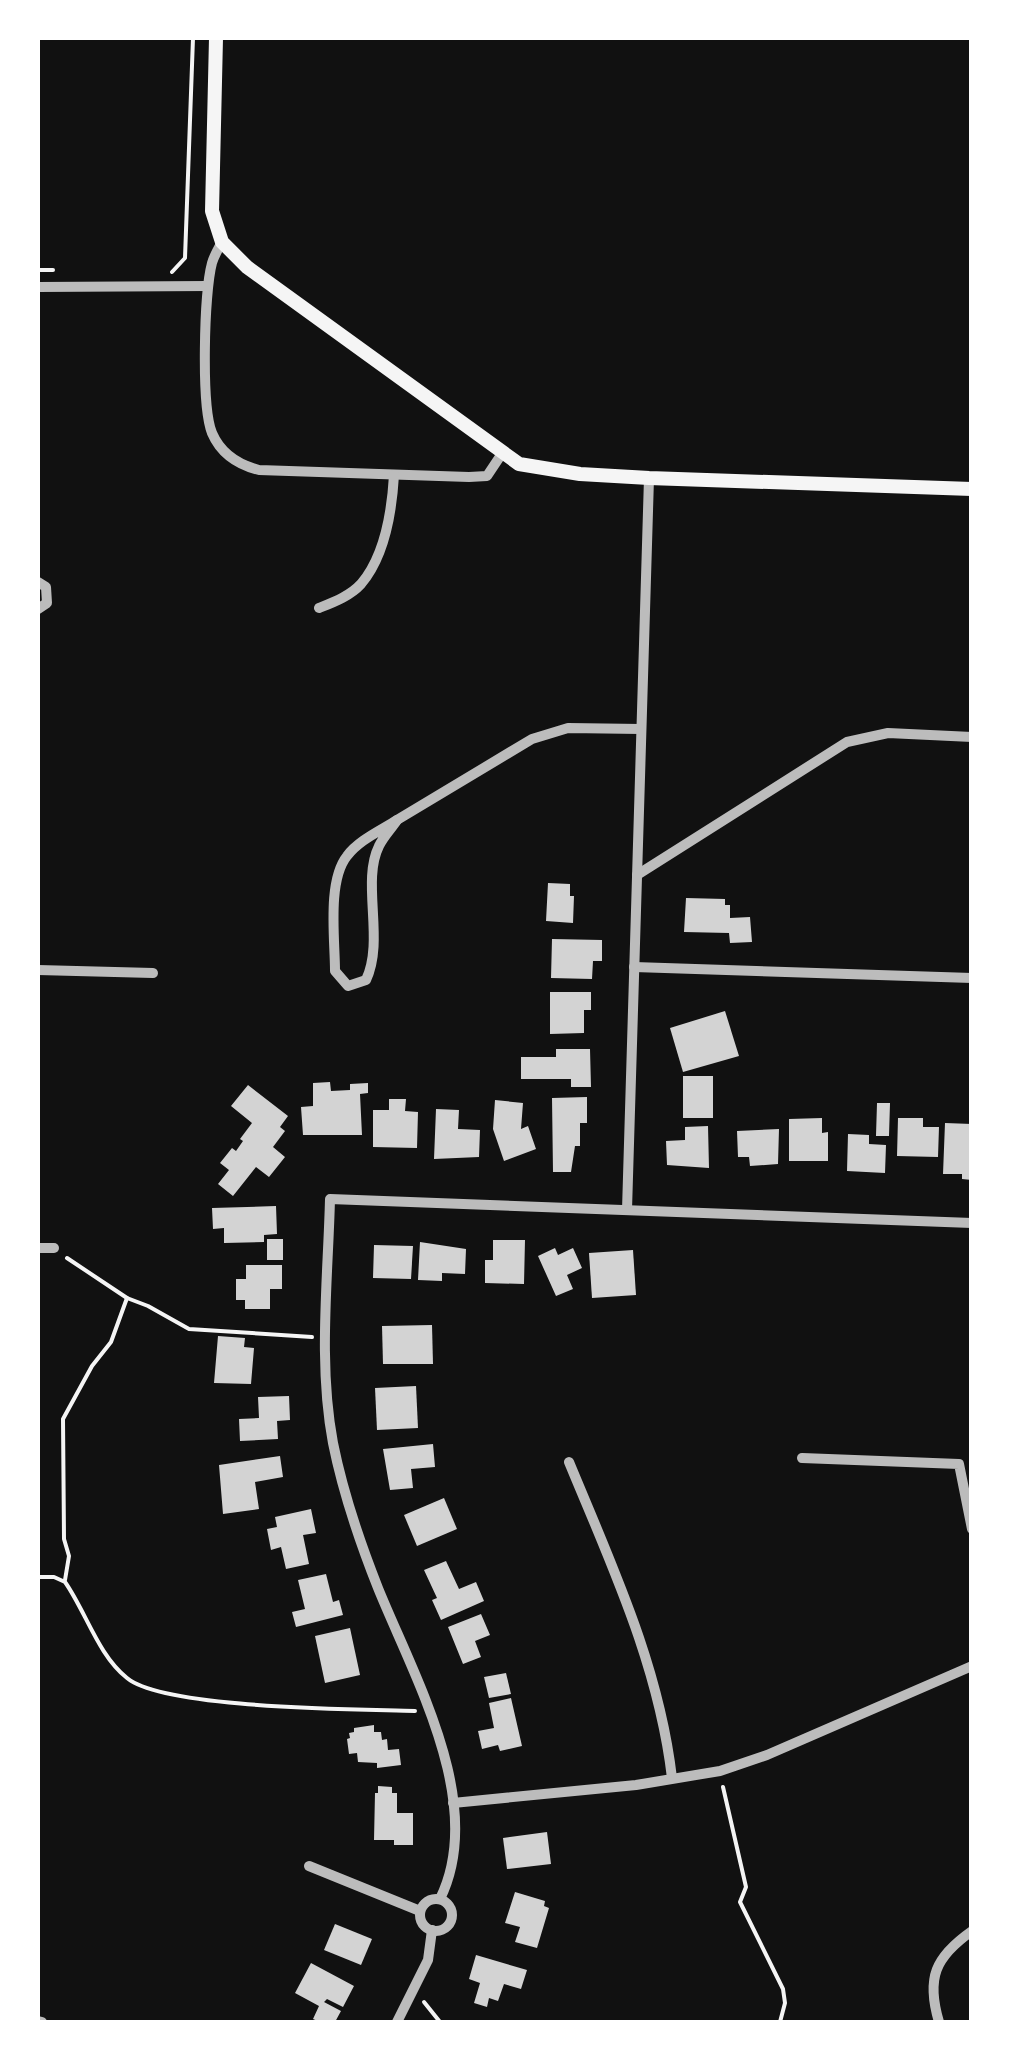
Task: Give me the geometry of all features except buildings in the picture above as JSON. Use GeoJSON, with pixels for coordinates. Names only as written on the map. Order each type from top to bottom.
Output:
{"type":"FeatureCollection","features":[{"type":"Feature","properties":{"kind":"main road"},"geometry":{"type":"LineString","coordinates":[[216,38],[212,210],[222,242],[247,267],[518,464],[541,470],[648,478],[972,489]]}},
{"type":"Feature","properties":{"kind":"street"},"geometry":{"type":"LineString","coordinates":[[222,242],[212,261],[208,286],[206,410],[212,435],[240,465],[259,470],[487,476],[503,452]]}},
{"type":"Feature","properties":{"kind":"street"},"geometry":{"type":"LineString","coordinates":[[38,287],[208,286]]}},
{"type":"Feature","properties":{"kind":"street"},"geometry":{"type":"LineString","coordinates":[[319,608],[360,586],[372,566],[390,516],[394,475]]}},
{"type":"Feature","properties":{"kind":"street"},"geometry":{"type":"LineString","coordinates":[[628,1210],[648,478]]}},
{"type":"Feature","properties":{"kind":"street"},"geometry":{"type":"LineString","coordinates":[[38,582],[46,586],[46,603],[38,608]]}},
{"type":"Feature","properties":{"kind":"street"},"geometry":{"type":"LineString","coordinates":[[398,820],[378,848],[374,868],[374,964],[366,980],[348,986],[335,971],[335,881],[344,858],[352,850],[398,820],[532,739],[568,728],[641,729]]}},
{"type":"Feature","properties":{"kind":"street"},"geometry":{"type":"LineString","coordinates":[[637,875],[847,742],[888,734],[972,737]]}},
{"type":"Feature","properties":{"kind":"street"},"geometry":{"type":"LineString","coordinates":[[634,967],[972,978]]}},
{"type":"Feature","properties":{"kind":"street"},"geometry":{"type":"LineString","coordinates":[[38,970],[153,973]]}},
{"type":"Feature","properties":{"kind":"street"},"geometry":{"type":"LineString","coordinates":[[440,1899],[453,1869],[454,1803],[450,1772],[430,1712],[346,1505],[332,1438],[327,1337],[330,1199],[972,1222]]}},
{"type":"Feature","properties":{"kind":"street"},"geometry":{"type":"LineString","coordinates":[[38,1248],[54,1248]]}},
{"type":"Feature","properties":{"kind":"street"},"geometry":{"type":"LineString","coordinates":[[802,1458],[959,1464],[972,1529]]}},
{"type":"Feature","properties":{"kind":"street"},"geometry":{"type":"LineString","coordinates":[[569,1462],[642,1641],[656,1684],[672,1778]]}},
{"type":"Feature","properties":{"kind":"street"},"geometry":{"type":"LineString","coordinates":[[454,1803],[720,1771],[767,1755],[972,1666]]}},
{"type":"Feature","properties":{"kind":"street"},"geometry":{"type":"LineString","coordinates":[[308,1866],[420,1912]]}},
{"type":"Feature","properties":{"kind":"street"},"geometry":{"type":"LineString","coordinates":[[440,1899],[449,1906],[452,1916],[448,1926],[432,1930],[422,1924],[420,1912],[428,1901],[440,1899]]}},
{"type":"Feature","properties":{"kind":"street"},"geometry":{"type":"LineString","coordinates":[[397,2022],[428,1960],[432,1930]]}},
{"type":"Feature","properties":{"kind":"street"},"geometry":{"type":"LineString","coordinates":[[938,2022],[932,1976],[948,1948],[972,1931]]}},
{"type":"Feature","properties":{"kind":"path"},"geometry":{"type":"LineString","coordinates":[[160,273],[172,272],[184,258],[193,38]]}},
{"type":"Feature","properties":{"kind":"path"},"geometry":{"type":"LineString","coordinates":[[38,270],[55,270]]}},
{"type":"Feature","properties":{"kind":"path"},"geometry":{"type":"LineString","coordinates":[[54,1248],[127,1298],[189,1329],[327,1337]]}},
{"type":"Feature","properties":{"kind":"path"},"geometry":{"type":"LineString","coordinates":[[65,1582],[68,1556],[64,1539],[63,1418],[92,1366],[111,1342],[127,1298]]}},
{"type":"Feature","properties":{"kind":"path"},"geometry":{"type":"LineString","coordinates":[[38,1576],[65,1582],[113,1664],[129,1680],[152,1692],[209,1700],[430,1712]]}},
{"type":"Feature","properties":{"kind":"path"},"geometry":{"type":"LineString","coordinates":[[720,1771],[746,1886],[740,1902],[783,1989],[786,2003],[780,2022]]}},
{"type":"Feature","properties":{"kind":"path"},"geometry":{"type":"LineString","coordinates":[[412,1994],[440,2022]]}}]}
